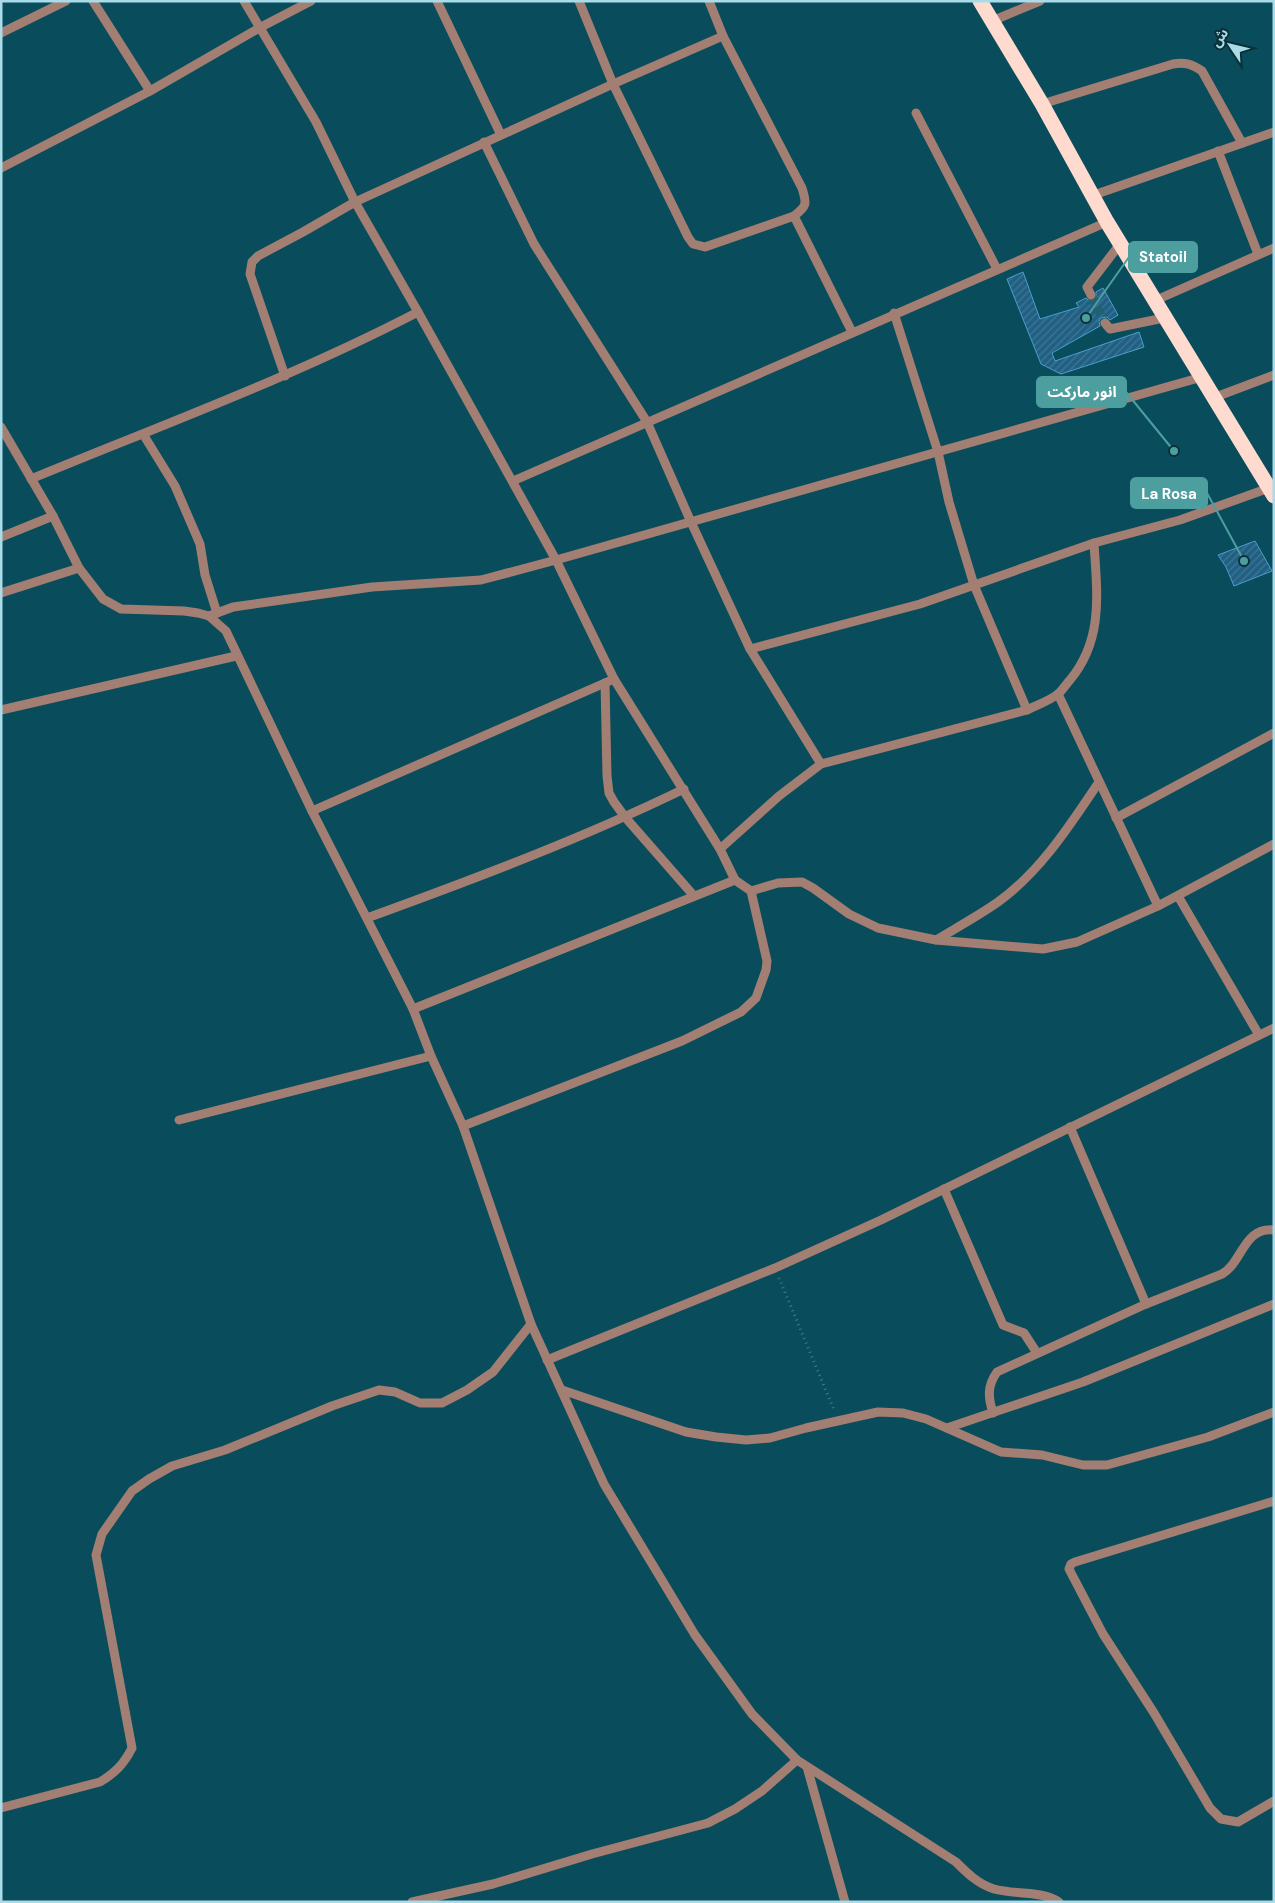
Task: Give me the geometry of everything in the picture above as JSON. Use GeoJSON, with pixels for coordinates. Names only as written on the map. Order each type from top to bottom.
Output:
{"type":"FeatureCollection","features":[{"type":"Feature","properties":{"kind":"highway"},"geometry":{"type":"LineString","coordinates":[[980,1],[1042,104],[1091,196],[1271,492]]}},
{"type":"Feature","properties":{"kind":"street"},"geometry":{"type":"LineString","coordinates":[[1,33],[66,1]]}},
{"type":"Feature","properties":{"kind":"street"},"geometry":{"type":"LineString","coordinates":[[93,1],[150,91]]}},
{"type":"Feature","properties":{"kind":"street"},"geometry":{"type":"LineString","coordinates":[[244,1],[316,122],[355,202],[513,481],[556,560],[614,679],[684,789],[720,849],[735,880],[751,891],[767,961],[766,970],[756,998],[741,1012],[682,1041],[463,1126]]}},
{"type":"Feature","properties":{"kind":"street"},"geometry":{"type":"LineString","coordinates":[[1,168],[150,91],[261,27],[311,1]]}},
{"type":"Feature","properties":{"kind":"street"},"geometry":{"type":"LineString","coordinates":[[437,1],[501,135]]}},
{"type":"Feature","properties":{"kind":"street"},"geometry":{"type":"LineString","coordinates":[[579,1],[613,84],[693,244],[698,247],[709,246],[794,216],[806,205],[802,188],[723,36],[709,1]]}},
{"type":"Feature","properties":{"kind":"street"},"geometry":{"type":"LineString","coordinates":[[992,21],[1040,1]]}},
{"type":"Feature","properties":{"kind":"street"},"geometry":{"type":"LineString","coordinates":[[286,376],[250,274],[252,262],[262,253],[355,202],[484,142],[723,36]]}},
{"type":"Feature","properties":{"kind":"street"},"geometry":{"type":"LineString","coordinates":[[1042,104],[1183,62],[1194,65],[1202,71],[1242,143]]}},
{"type":"Feature","properties":{"kind":"street"},"geometry":{"type":"LineString","coordinates":[[916,113],[996,269]]}},
{"type":"Feature","properties":{"kind":"street"},"geometry":{"type":"LineString","coordinates":[[1091,196],[1274,132]]}},
{"type":"Feature","properties":{"kind":"street"},"geometry":{"type":"LineString","coordinates":[[484,142],[534,244],[647,422],[750,649],[821,764]]}},
{"type":"Feature","properties":{"kind":"street"},"geometry":{"type":"LineString","coordinates":[[1218,152],[1258,254]]}},
{"type":"Feature","properties":{"kind":"street"},"geometry":{"type":"LineString","coordinates":[[794,216],[852,332]]}},
{"type":"Feature","properties":{"kind":"street"},"geometry":{"type":"LineString","coordinates":[[513,481],[1107,222]]}},
{"type":"Feature","properties":{"kind":"street"},"geometry":{"type":"LineString","coordinates":[[1090,295],[1087,287],[1120,244]]}},
{"type":"Feature","properties":{"kind":"street"},"geometry":{"type":"LineString","coordinates":[[1154,301],[1274,248]]}},
{"type":"Feature","properties":{"kind":"street"},"geometry":{"type":"LineString","coordinates":[[31,479],[286,376],[361,342],[418,312]]}},
{"type":"Feature","properties":{"kind":"street"},"geometry":{"type":"LineString","coordinates":[[894,314],[938,452],[949,502],[974,584],[1027,710]]}},
{"type":"Feature","properties":{"kind":"street"},"geometry":{"type":"LineString","coordinates":[[1105,323],[1110,329],[1164,318]]}},
{"type":"Feature","properties":{"kind":"street"},"geometry":{"type":"LineString","coordinates":[[1214,398],[1274,375]]}},
{"type":"Feature","properties":{"kind":"street"},"geometry":{"type":"LineString","coordinates":[[1,427],[53,516],[79,568],[103,599],[121,609],[184,610],[213,615],[233,607],[372,587],[481,580],[1202,377]]}},
{"type":"Feature","properties":{"kind":"street"},"geometry":{"type":"LineString","coordinates":[[143,434],[175,486],[200,544],[213,615],[226,631],[236,656],[312,811],[413,1009],[463,1126],[531,1324],[604,1484],[695,1634],[752,1714],[797,1760],[956,1862],[974,1880],[995,1889],[1026,1892],[1059,1902]]}},
{"type":"Feature","properties":{"kind":"street"},"geometry":{"type":"LineString","coordinates":[[1,445],[12,443]]}},
{"type":"Feature","properties":{"kind":"street"},"geometry":{"type":"LineString","coordinates":[[750,649],[920,604],[1094,543],[1180,520],[1271,492]]}},
{"type":"Feature","properties":{"kind":"street"},"geometry":{"type":"LineString","coordinates":[[1,537],[53,516]]}},
{"type":"Feature","properties":{"kind":"street"},"geometry":{"type":"LineString","coordinates":[[720,849],[779,796],[821,764],[1027,710],[1058,694],[1080,668],[1088,651],[1095,625],[1097,599],[1094,543]]}},
{"type":"Feature","properties":{"kind":"street"},"geometry":{"type":"LineString","coordinates":[[1,593],[79,568]]}},
{"type":"Feature","properties":{"kind":"street"},"geometry":{"type":"LineString","coordinates":[[1,710],[236,656]]}},
{"type":"Feature","properties":{"kind":"street"},"geometry":{"type":"LineString","coordinates":[[312,811],[614,679]]}},
{"type":"Feature","properties":{"kind":"street"},"geometry":{"type":"LineString","coordinates":[[605,683],[607,786],[614,802],[625,817],[694,896]]}},
{"type":"Feature","properties":{"kind":"street"},"geometry":{"type":"LineString","coordinates":[[1058,694],[1158,906]]}},
{"type":"Feature","properties":{"kind":"street"},"geometry":{"type":"LineString","coordinates":[[1116,818],[1274,733]]}},
{"type":"Feature","properties":{"kind":"street"},"geometry":{"type":"LineString","coordinates":[[936,940],[998,902],[1016,886],[1053,848],[1099,782]]}},
{"type":"Feature","properties":{"kind":"street"},"geometry":{"type":"LineString","coordinates":[[367,918],[490,873],[625,817],[684,789]]}},
{"type":"Feature","properties":{"kind":"street"},"geometry":{"type":"LineString","coordinates":[[751,891],[778,883],[802,882],[849,914],[878,928],[936,940],[1043,949],[1077,942],[1158,906],[1274,844]]}},
{"type":"Feature","properties":{"kind":"street"},"geometry":{"type":"LineString","coordinates":[[413,1009],[735,880]]}},
{"type":"Feature","properties":{"kind":"street"},"geometry":{"type":"LineString","coordinates":[[1178,896],[1259,1035]]}},
{"type":"Feature","properties":{"kind":"street"},"geometry":{"type":"LineString","coordinates":[[547,1360],[775,1268],[1070,1128],[1274,1028]]}},
{"type":"Feature","properties":{"kind":"street"},"geometry":{"type":"LineString","coordinates":[[179,1120],[432,1056]]}},
{"type":"Feature","properties":{"kind":"street"},"geometry":{"type":"LineString","coordinates":[[1070,1128],[1146,1304]]}},
{"type":"Feature","properties":{"kind":"street"},"geometry":{"type":"LineString","coordinates":[[944,1188],[1004,1325],[1024,1333],[1037,1353]]}},
{"type":"Feature","properties":{"kind":"street"},"geometry":{"type":"LineString","coordinates":[[993,1413],[988,1397],[991,1379],[997,1372],[1146,1304],[1228,1271],[1249,1238],[1266,1230],[1274,1230]]}},
{"type":"Feature","properties":{"kind":"street"},"geometry":{"type":"LineString","coordinates":[[947,1428],[1083,1382],[1274,1304]]}},
{"type":"Feature","properties":{"kind":"street"},"geometry":{"type":"LineString","coordinates":[[1,1808],[100,1782],[114,1773],[125,1762],[132,1748],[96,1554],[102,1534],[132,1491],[149,1478],[172,1466],[225,1450],[332,1406],[379,1390],[395,1392],[420,1403],[442,1403],[467,1390],[493,1372],[531,1324]]}},
{"type":"Feature","properties":{"kind":"street"},"geometry":{"type":"LineString","coordinates":[[562,1390],[686,1432],[746,1440],[770,1438],[838,1420],[878,1412],[903,1413],[926,1419],[1002,1452],[1042,1455],[1083,1465],[1107,1464],[1208,1437],[1274,1412]]}},
{"type":"Feature","properties":{"kind":"street"},"geometry":{"type":"LineString","coordinates":[[1274,1501],[1075,1562],[1071,1564],[1069,1569],[1102,1634],[1154,1713],[1210,1808],[1221,1819],[1238,1822],[1274,1801]]}},
{"type":"Feature","properties":{"kind":"street"},"geometry":{"type":"LineString","coordinates":[[412,1902],[493,1884],[708,1822],[735,1810],[762,1791],[797,1760]]}},
{"type":"Feature","properties":{"kind":"street"},"geometry":{"type":"LineString","coordinates":[[807,1766],[845,1902]]}},
{"type":"Feature","properties":{"kind":"path"},"geometry":{"type":"LineString","coordinates":[[775,1268],[838,1420]]}},
{"type":"Feature","properties":{"kind":"building"},"geometry":{"type":"Polygon","coordinates":[[[1023,272],[1040,319],[1079,307],[1076,303],[1086,298],[1093,301],[1096,298],[1096,292],[1103,288],[1118,315],[1110,320],[1107,317],[1101,318],[1099,321],[1100,326],[1052,353],[1055,361],[1139,332],[1144,347],[1061,374],[1041,364],[1007,279],[1023,272]]]}},
{"type":"Feature","properties":{"kind":"building"},"geometry":{"type":"Polygon","coordinates":[[[1255,541],[1272,571],[1234,586],[1226,567],[1218,555],[1255,541]]]}},
{"type":"Feature","properties":{"kind":"tunnel"},"geometry":{"type":"LineString","coordinates":[[1091,295],[1105,323]]}},
{"type":"Feature","properties":{"kind":"place","name":"Statoil"},"geometry":{"type":"Point","coordinates":[1086,318]}},
{"type":"Feature","properties":{"kind":"place","name":"انور ماركت"},"geometry":{"type":"Point","coordinates":[1174,451]}},
{"type":"Feature","properties":{"kind":"place","name":"La Rosa"},"geometry":{"type":"Point","coordinates":[1244,561]}}]}
